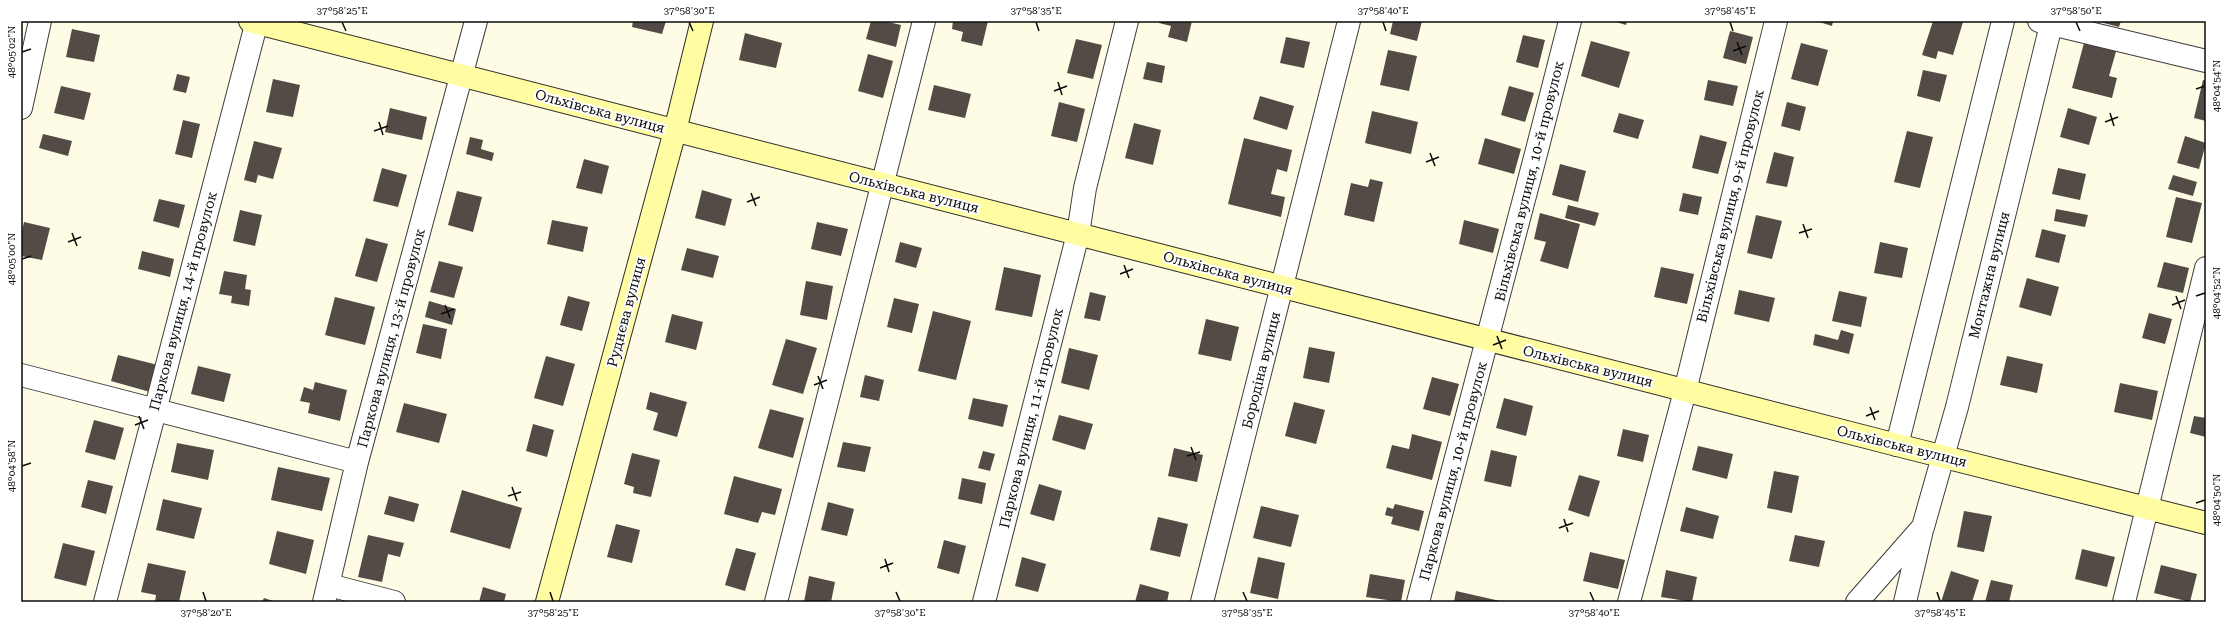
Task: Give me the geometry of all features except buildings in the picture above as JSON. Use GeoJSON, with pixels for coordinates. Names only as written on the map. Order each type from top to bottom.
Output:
{"type":"FeatureCollection","features":[{"type":"Feature","properties":{"kind":"street"},"geometry":{"type":"LineString","coordinates":[[21,108],[40,21]]}},
{"type":"Feature","properties":{"kind":"street","name":"Паркова вулиця, 13-й провулок"},"geometry":{"type":"LineString","coordinates":[[326,594],[357,462],[476,21]]}},
{"type":"Feature","properties":{"kind":"street","name":"Руднєва вулиця"},"geometry":{"type":"LineString","coordinates":[[547,602],[675,131],[702,21]]}},
{"type":"Feature","properties":{"kind":"street"},"geometry":{"type":"LineString","coordinates":[[776,602],[881,184],[895,138],[924,21]]}},
{"type":"Feature","properties":{"kind":"street","name":"Паркова вулиця, 11-й провулок"},"geometry":{"type":"LineString","coordinates":[[984,602],[1078,234],[1085,188],[1127,21]]}},
{"type":"Feature","properties":{"kind":"street","name":"Бородіна вулиця"},"geometry":{"type":"LineString","coordinates":[[1202,602],[1349,21]]}},
{"type":"Feature","properties":{"kind":"street","name":"Вільхівська вулиця, 10-й провулок"},"geometry":{"type":"LineString","coordinates":[[1487,340],[1570,21]]}},
{"type":"Feature","properties":{"kind":"street","name":"Вільхівська вулиця, 9-й провулок"},"geometry":{"type":"LineString","coordinates":[[1630,602],[1685,391],[1776,21]]}},
{"type":"Feature","properties":{"kind":"street"},"geometry":{"type":"LineString","coordinates":[[1897,445],[2003,21]]}},
{"type":"Feature","properties":{"kind":"street","name":"Ольхівська вулиця"},"geometry":{"type":"LineString","coordinates":[[255,22],[1685,391],[2206,523]]}},
{"type":"Feature","properties":{"kind":"street","name":"Паркова вулиця, 14-й провулок"},"geometry":{"type":"LineString","coordinates":[[105,602],[255,22]]}},
{"type":"Feature","properties":{"kind":"street"},"geometry":{"type":"LineString","coordinates":[[2048,22],[2206,61]]}},
{"type":"Feature","properties":{"kind":"street","name":"Монтажна вулиця"},"geometry":{"type":"LineString","coordinates":[[1906,602],[1922,527],[1957,406],[2048,22]]}},
{"type":"Feature","properties":{"kind":"street"},"geometry":{"type":"LineString","coordinates":[[2124,602],[2206,268]]}},
{"type":"Feature","properties":{"kind":"street","name":"Паркова вулиця, 10-й провулок"},"geometry":{"type":"LineString","coordinates":[[1418,602],[1487,340]]}},
{"type":"Feature","properties":{"kind":"street"},"geometry":{"type":"LineString","coordinates":[[21,375],[357,462]]}},
{"type":"Feature","properties":{"kind":"street","name":"Монтажна вулиця"},"geometry":{"type":"LineString","coordinates":[[1857,602],[1922,527]]}},
{"type":"Feature","properties":{"kind":"street"},"geometry":{"type":"LineString","coordinates":[[326,594],[394,602]]}}]}
